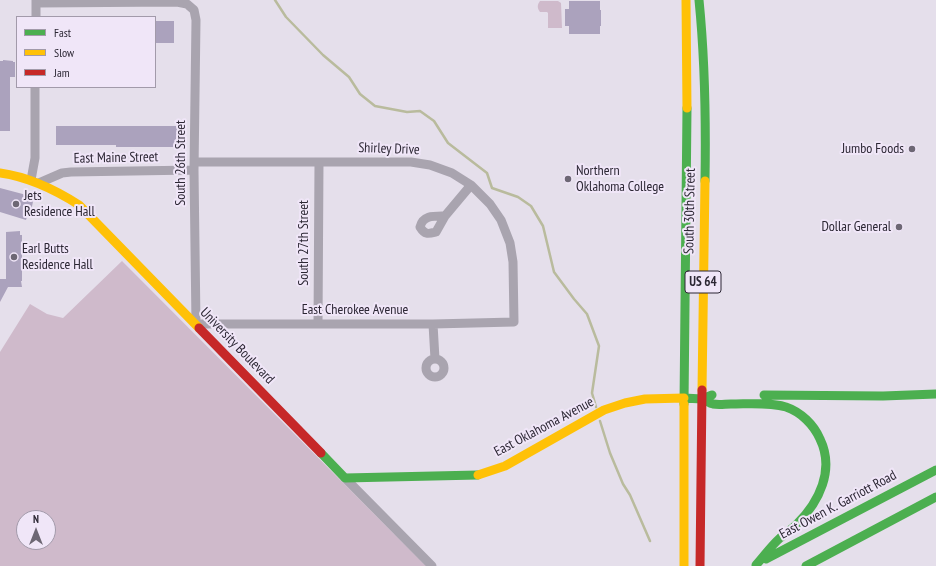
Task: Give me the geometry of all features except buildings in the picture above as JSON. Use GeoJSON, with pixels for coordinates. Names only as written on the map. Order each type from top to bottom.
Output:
{"type":"FeatureCollection","features":[{"type":"Feature","properties":{"kind":"main road","name":"South 30th Street"},"geometry":{"type":"LineString","coordinates":[[684,566],[686,0]]}},
{"type":"Feature","properties":{"kind":"main road","name":"South 30th Street"},"geometry":{"type":"LineString","coordinates":[[699,0],[702,22],[705,100],[700,566]]}},
{"type":"Feature","properties":{"kind":"main road"},"geometry":{"type":"LineString","coordinates":[[686,165],[705,166]]}},
{"type":"Feature","properties":{"kind":"main road","name":"University Boulevard"},"geometry":{"type":"LineString","coordinates":[[2,173],[18,176],[62,193],[79,205],[345,478]]}},
{"type":"Feature","properties":{"kind":"main road"},"geometry":{"type":"LineString","coordinates":[[744,395],[883,396],[936,394]]}},
{"type":"Feature","properties":{"kind":"main road"},"geometry":{"type":"LineString","coordinates":[[702,399],[713,395],[720,395]]}},
{"type":"Feature","properties":{"kind":"main road","name":"East Oklahoma Avenue"},"geometry":{"type":"LineString","coordinates":[[345,478],[477,475],[505,466],[604,410],[625,403],[645,399],[702,399]]}},
{"type":"Feature","properties":{"kind":"main road"},"geometry":{"type":"LineString","coordinates":[[702,399],[712,404],[768,404],[788,408],[804,417],[821,440],[825,449],[826,459],[824,480],[815,501],[796,525],[780,538],[754,565]]}},
{"type":"Feature","properties":{"kind":"main road","name":"East Owen K. Garriott Road"},"geometry":{"type":"LineString","coordinates":[[754,565],[936,470]]}},
{"type":"Feature","properties":{"kind":"main road"},"geometry":{"type":"LineString","coordinates":[[806,566],[936,498]]}},
{"type":"Feature","properties":{"kind":"street","name":"South 26th Street"},"geometry":{"type":"LineString","coordinates":[[36,1],[177,2],[187,4],[194,10],[196,20],[196,324]]}},
{"type":"Feature","properties":{"kind":"street"},"geometry":{"type":"LineString","coordinates":[[36,1],[36,16]]}},
{"type":"Feature","properties":{"kind":"street"},"geometry":{"type":"LineString","coordinates":[[35,88],[35,182]]}},
{"type":"Feature","properties":{"kind":"street","name":"East Maine Street"},"geometry":{"type":"LineString","coordinates":[[35,182],[62,173],[71,172],[319,162]]}},
{"type":"Feature","properties":{"kind":"street","name":"Shirley Drive"},"geometry":{"type":"LineString","coordinates":[[319,162],[411,162],[430,165],[452,173],[471,185],[490,204],[501,220],[510,242],[513,262],[514,322]]}},
{"type":"Feature","properties":{"kind":"street","name":"South 27th Street"},"geometry":{"type":"LineString","coordinates":[[318,324],[319,162]]}},
{"type":"Feature","properties":{"kind":"street"},"geometry":{"type":"LineString","coordinates":[[445,216],[471,185]]}},
{"type":"Feature","properties":{"kind":"street","name":"East Cherokee Avenue"},"geometry":{"type":"LineString","coordinates":[[196,324],[433,324],[514,322]]}},
{"type":"Feature","properties":{"kind":"street"},"geometry":{"type":"LineString","coordinates":[[433,324],[435,359]]}},
{"type":"Feature","properties":{"kind":"street","name":"University Boulevard"},"geometry":{"type":"LineString","coordinates":[[345,478],[432,566]]}},
{"type":"Feature","properties":{"kind":"shaded area"},"geometry":{"type":"Polygon","coordinates":[[[540,1],[558,1],[561,3],[562,28],[548,28],[548,13],[539,11],[538,4],[540,1]]]}},
{"type":"Feature","properties":{"kind":"shaded area"},"geometry":{"type":"Polygon","coordinates":[[[122,261],[426,566],[0,566],[0,352],[30,304],[47,314],[63,318],[122,261]]]}},
{"type":"Feature","properties":{"kind":"waterway"},"geometry":{"type":"LineString","coordinates":[[275,0],[286,17],[323,55],[349,77],[360,94],[375,106],[407,112],[420,111],[434,121],[448,143],[487,173],[492,188],[518,197],[531,206],[543,226],[554,272],[587,314],[599,346],[592,393],[596,407]]}},
{"type":"Feature","properties":{"kind":"waterway"},"geometry":{"type":"LineString","coordinates":[[600,421],[610,453],[650,541]]}},
{"type":"Feature","properties":{"kind":"traffic: fast"},"geometry":{"type":"LineString","coordinates":[[699,0],[705,90],[705,181]]}},
{"type":"Feature","properties":{"kind":"traffic: fast"},"geometry":{"type":"LineString","coordinates":[[684,404],[687,108]]}},
{"type":"Feature","properties":{"kind":"traffic: fast"},"geometry":{"type":"LineString","coordinates":[[764,395],[883,396],[936,394]]}},
{"type":"Feature","properties":{"kind":"traffic: fast"},"geometry":{"type":"LineString","coordinates":[[684,398],[702,399],[712,395]]}},
{"type":"Feature","properties":{"kind":"traffic: fast"},"geometry":{"type":"LineString","coordinates":[[702,399],[712,404],[765,404],[779,405],[792,409],[811,424],[820,439],[824,451],[826,462],[825,474],[818,496],[797,524],[777,541],[756,565]]}},
{"type":"Feature","properties":{"kind":"traffic: fast"},"geometry":{"type":"LineString","coordinates":[[321,453],[345,478],[478,475]]}},
{"type":"Feature","properties":{"kind":"traffic: fast"},"geometry":{"type":"LineString","coordinates":[[766,559],[936,470]]}},
{"type":"Feature","properties":{"kind":"traffic: fast"},"geometry":{"type":"LineString","coordinates":[[806,566],[936,497]]}},
{"type":"Feature","properties":{"kind":"traffic: slow"},"geometry":{"type":"LineString","coordinates":[[686,0],[687,108]]}},
{"type":"Feature","properties":{"kind":"traffic: slow"},"geometry":{"type":"LineString","coordinates":[[0,173],[21,177],[41,184],[79,205],[199,328]]}},
{"type":"Feature","properties":{"kind":"traffic: slow"},"geometry":{"type":"LineString","coordinates":[[702,390],[705,181]]}},
{"type":"Feature","properties":{"kind":"traffic: slow"},"geometry":{"type":"LineString","coordinates":[[478,475],[505,466],[604,410],[625,403],[645,399],[684,398]]}},
{"type":"Feature","properties":{"kind":"traffic: slow"},"geometry":{"type":"LineString","coordinates":[[684,404],[684,566]]}},
{"type":"Feature","properties":{"kind":"traffic: jam"},"geometry":{"type":"LineString","coordinates":[[199,328],[321,453]]}},
{"type":"Feature","properties":{"kind":"traffic: jam"},"geometry":{"type":"LineString","coordinates":[[700,566],[702,390]]}},
{"type":"Feature","properties":{"kind":"place","name":"Jumbo Foods"},"geometry":{"type":"Point","coordinates":[912,149]}},
{"type":"Feature","properties":{"kind":"place","name":"Northern Oklahoma College"},"geometry":{"type":"Point","coordinates":[568,179]}},
{"type":"Feature","properties":{"kind":"place","name":"Jets Residence Hall"},"geometry":{"type":"Point","coordinates":[16,204]}},
{"type":"Feature","properties":{"kind":"place","name":"Dollar General"},"geometry":{"type":"Point","coordinates":[899,227]}},
{"type":"Feature","properties":{"kind":"place","name":"Earl Butts Residence Hall"},"geometry":{"type":"Point","coordinates":[14,257]}}]}
